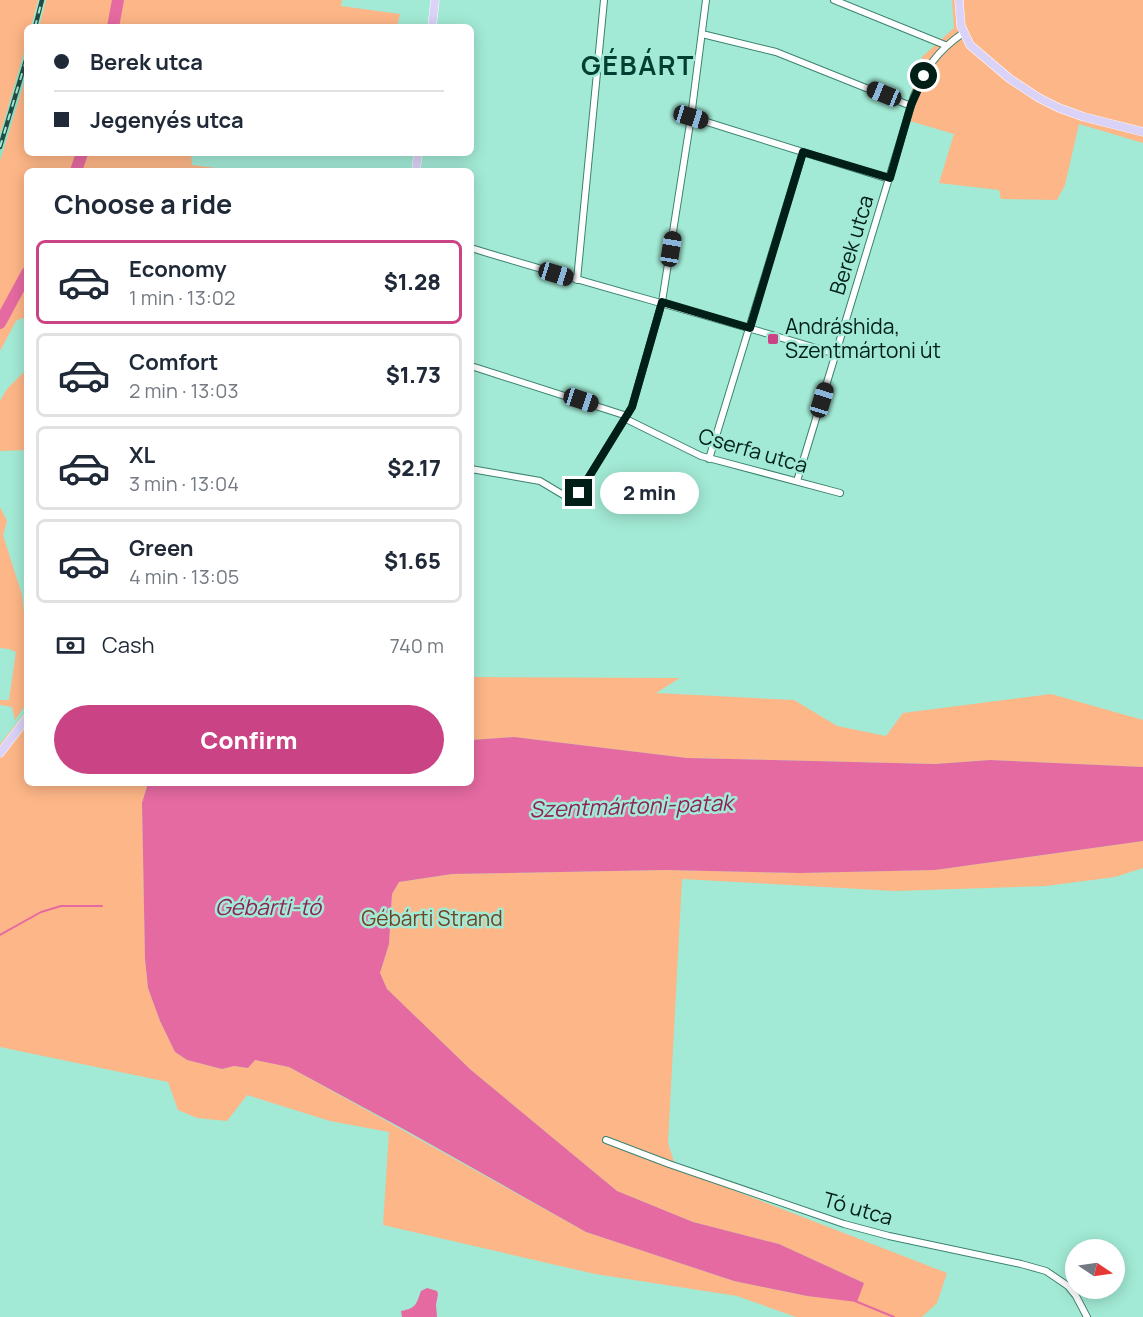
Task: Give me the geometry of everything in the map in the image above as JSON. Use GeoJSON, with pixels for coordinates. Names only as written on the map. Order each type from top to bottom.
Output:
{"type":"FeatureCollection","features":[{"type":"Feature","properties":{"kind":"main road"},"geometry":{"type":"LineString","coordinates":[[432,24],[435,0]]}},
{"type":"Feature","properties":{"kind":"main road"},"geometry":{"type":"LineString","coordinates":[[959,0],[959,20],[963,33],[975,50],[1010,79],[1050,104],[1084,117],[1143,132]]}},
{"type":"Feature","properties":{"kind":"main road"},"geometry":{"type":"LineString","coordinates":[[0,753],[24,722]]}},
{"type":"Feature","properties":{"kind":"street"},"geometry":{"type":"LineString","coordinates":[[577,280],[604,0]]}},
{"type":"Feature","properties":{"kind":"street"},"geometry":{"type":"LineString","coordinates":[[474,470],[540,481],[562,495],[570,496],[581,490],[634,401],[662,302],[691,117],[706,0]]}},
{"type":"Feature","properties":{"kind":"street"},"geometry":{"type":"LineString","coordinates":[[834,0],[945,45]]}},
{"type":"Feature","properties":{"kind":"street","name":"Berek utca"},"geometry":{"type":"LineString","coordinates":[[797,482],[911,105],[929,66],[945,45],[963,33]]}},
{"type":"Feature","properties":{"kind":"street"},"geometry":{"type":"LineString","coordinates":[[702,34],[776,52],[911,105]]}},
{"type":"Feature","properties":{"kind":"street"},"geometry":{"type":"LineString","coordinates":[[691,117],[890,178]]}},
{"type":"Feature","properties":{"kind":"street"},"geometry":{"type":"LineString","coordinates":[[710,459],[803,152]]}},
{"type":"Feature","properties":{"kind":"street"},"geometry":{"type":"LineString","coordinates":[[474,249],[836,354]]}},
{"type":"Feature","properties":{"kind":"street","name":"Cserfa utca"},"geometry":{"type":"LineString","coordinates":[[474,367],[626,417],[710,459],[840,493]]}},
{"type":"Feature","properties":{"kind":"street","name":"Tó utca"},"geometry":{"type":"LineString","coordinates":[[606,1140],[844,1224],[1046,1271],[1068,1286],[1080,1301],[1087,1317]]}},
{"type":"Feature","properties":{"kind":"shaded area"},"geometry":{"type":"Polygon","coordinates":[[[24,53],[24,83],[0,161],[0,134],[24,53]]]}},
{"type":"Feature","properties":{"kind":"green space"},"geometry":{"type":"Polygon","coordinates":[[[0,0],[38,0],[32,24],[24,24],[24,53],[0,134],[0,0]]]}},
{"type":"Feature","properties":{"kind":"green space"},"geometry":{"type":"Polygon","coordinates":[[[46,0],[342,0],[341,6],[400,14],[398,24],[40,24],[46,0]]]}},
{"type":"Feature","properties":{"kind":"green space"},"geometry":{"type":"Polygon","coordinates":[[[952,0],[1143,0],[1143,143],[1079,124],[1065,185],[1057,200],[1001,199],[999,190],[939,183],[954,134],[903,119],[922,57],[954,28],[952,0]]]}},
{"type":"Feature","properties":{"kind":"green space"},"geometry":{"type":"Polygon","coordinates":[[[24,83],[24,156],[191,156],[192,165],[216,168],[24,168],[24,319],[16,321],[0,351],[0,161],[24,83]]]}},
{"type":"Feature","properties":{"kind":"green space"},"geometry":{"type":"Polygon","coordinates":[[[24,372],[24,450],[0,451],[0,401],[7,389],[24,372]]]}},
{"type":"Feature","properties":{"kind":"green space"},"geometry":{"type":"Polygon","coordinates":[[[0,507],[7,521],[3,535],[22,595],[24,612],[24,707],[15,720],[12,707],[0,705],[0,700],[9,700],[16,652],[0,648],[0,507]]]}},
{"type":"Feature","properties":{"kind":"green space"},"geometry":{"type":"Polygon","coordinates":[[[474,677],[680,678],[656,693],[794,700],[837,726],[886,736],[903,713],[1051,694],[1143,720],[1143,767],[990,760],[935,764],[687,758],[514,737],[474,740],[474,677]]]}},
{"type":"Feature","properties":{"kind":"green space","name":"Gébárti Strand"},"geometry":{"type":"Polygon","coordinates":[[[24,714],[24,786],[147,786],[142,803],[145,959],[148,988],[175,1052],[187,1060],[222,1069],[234,1066],[248,1068],[255,1060],[289,1067],[586,1232],[734,1281],[807,1296],[856,1301],[864,1283],[779,1244],[693,1222],[617,1191],[471,1070],[387,989],[380,973],[389,944],[392,894],[399,882],[452,874],[666,870],[800,873],[935,870],[1143,841],[1143,868],[1115,877],[1046,886],[895,891],[682,879],[668,1143],[676,1168],[947,1273],[937,1303],[922,1317],[796,1317],[737,1296],[595,1274],[383,1225],[389,1132],[330,1121],[247,1095],[227,1121],[197,1118],[178,1110],[168,1082],[0,1047],[0,744],[24,714]]]}},
{"type":"Feature","properties":{"kind":"water","name":"Gébárti-tó"},"geometry":{"type":"Polygon","coordinates":[[[514,737],[687,758],[935,764],[990,760],[1143,767],[1143,841],[935,870],[800,873],[666,870],[452,874],[399,882],[392,894],[389,944],[380,973],[387,989],[471,1070],[617,1191],[693,1222],[779,1244],[864,1283],[857,1302],[807,1296],[734,1281],[586,1232],[289,1067],[255,1060],[248,1068],[234,1066],[222,1069],[187,1060],[175,1052],[148,988],[145,959],[142,803],[147,786],[474,786],[474,740],[514,737]]]}},
{"type":"Feature","properties":{"kind":"water"},"geometry":{"type":"Polygon","coordinates":[[[427,1288],[437,1291],[437,1317],[402,1317],[401,1311],[413,1307],[421,1291],[427,1288]]]}},
{"type":"Feature","properties":{"kind":"waterway"},"geometry":{"type":"LineString","coordinates":[[114,24],[118,0]]}},
{"type":"Feature","properties":{"kind":"waterway"},"geometry":{"type":"LineString","coordinates":[[77,168],[81,156]]}},
{"type":"Feature","properties":{"kind":"waterway"},"geometry":{"type":"LineString","coordinates":[[0,323],[24,279]]}},
{"type":"Feature","properties":{"kind":"waterway","name":"Szentmártoni-patak"},"geometry":{"type":"LineString","coordinates":[[0,935],[41,912],[61,906],[102,906]]}},
{"type":"Feature","properties":{"kind":"waterway"},"geometry":{"type":"LineString","coordinates":[[855,1301],[894,1317]]}},
{"type":"Feature","properties":{"kind":"railway"},"geometry":{"type":"LineString","coordinates":[[36,24],[42,0]]}},
{"type":"Feature","properties":{"kind":"railway"},"geometry":{"type":"LineString","coordinates":[[0,147],[24,67]]}},
{"type":"Feature","properties":{"kind":"place","name":"Andráshida, Szentmártoni út"},"geometry":{"type":"Point","coordinates":[773,339]}},
{"type":"Feature","properties":{"kind":"district","name":"GÉBÁRT"},"geometry":{"type":"Point","coordinates":[638,66]}},
{"type":"Feature","properties":{"kind":"route"},"geometry":{"type":"LineString","coordinates":[[579,493],[632,407],[662,302],[750,328],[803,152],[890,178],[914,96],[924,76]]}}]}
